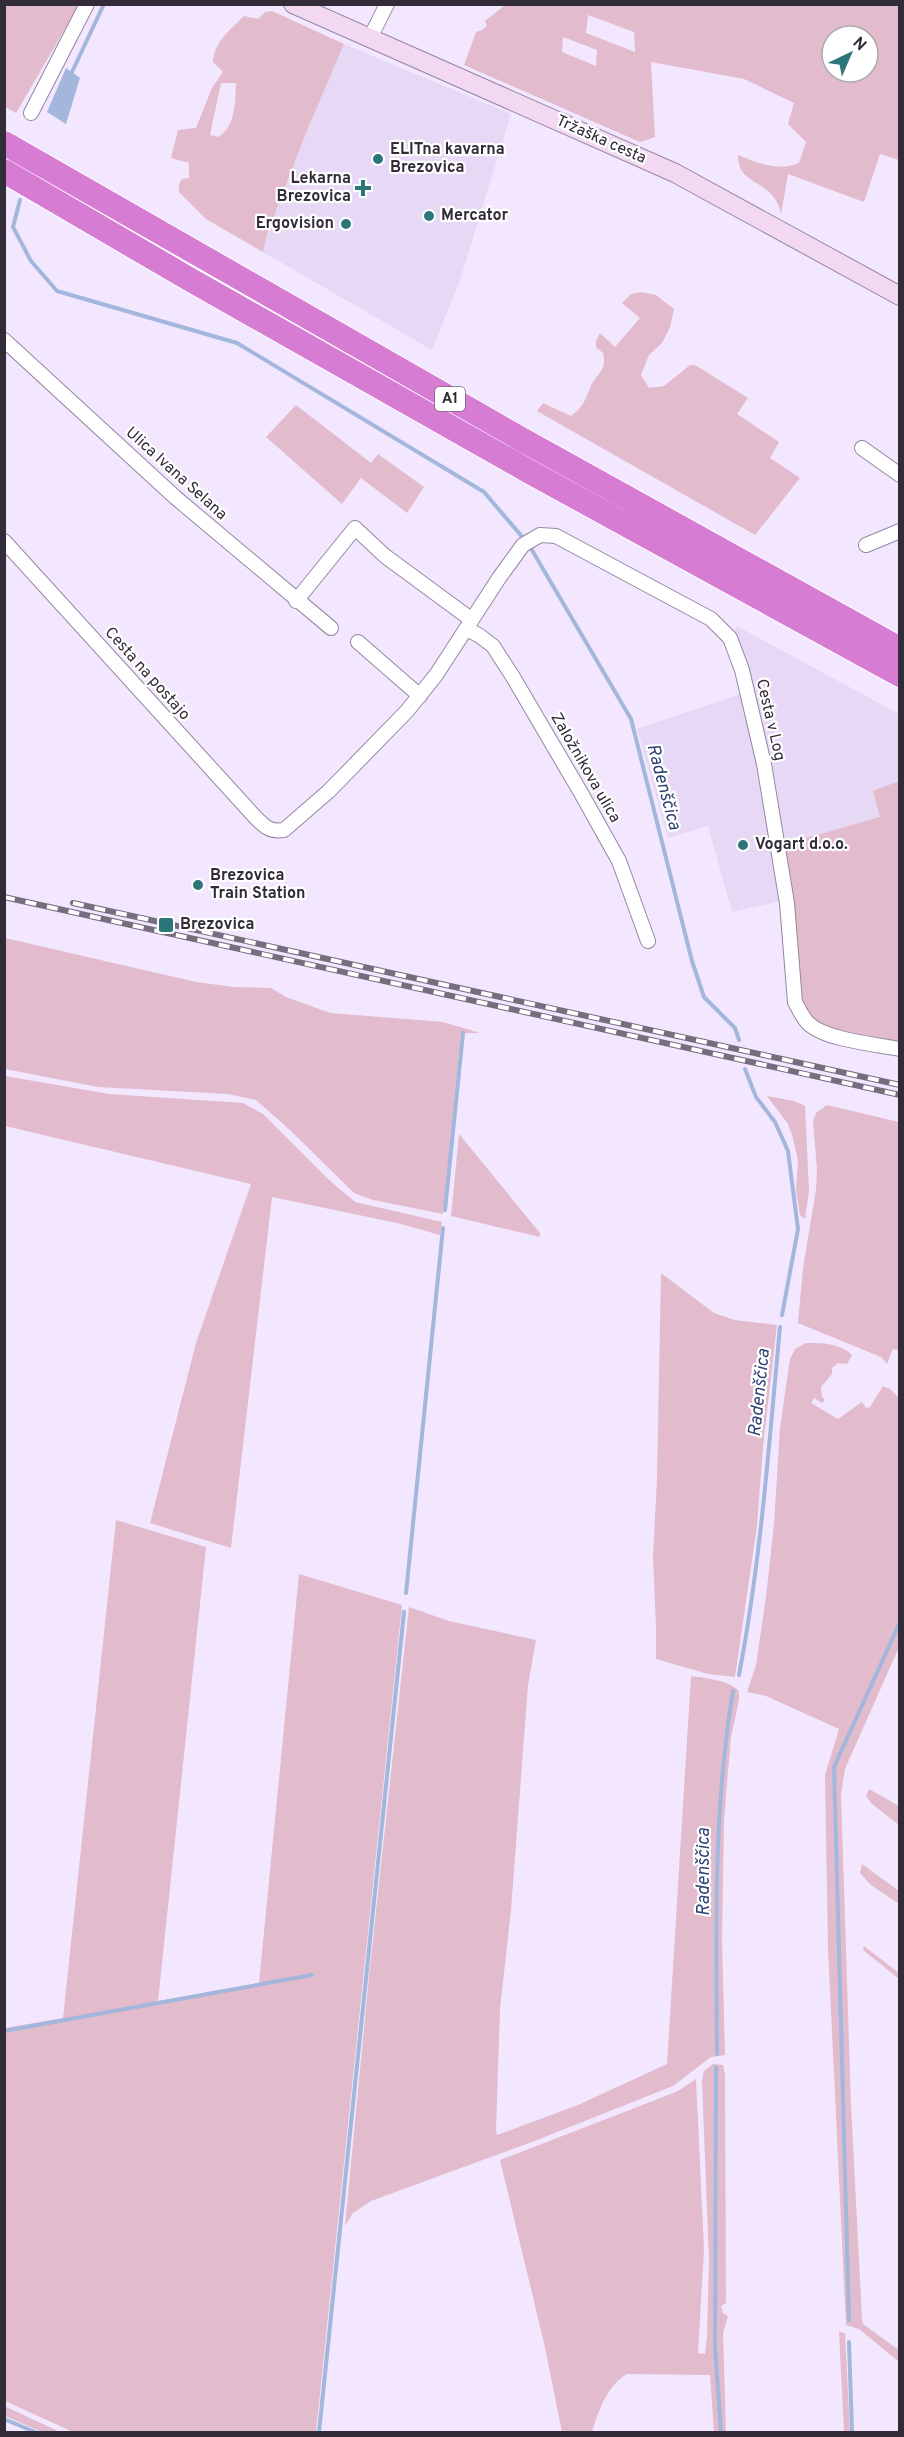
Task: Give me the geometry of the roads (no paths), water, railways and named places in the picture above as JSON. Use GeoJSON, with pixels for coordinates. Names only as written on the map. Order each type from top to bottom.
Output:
{"type":"FeatureCollection","features":[{"type":"Feature","properties":{"kind":"highway","name":"A1"},"geometry":{"type":"LineString","coordinates":[[4,143],[531,445],[900,649]]}},
{"type":"Feature","properties":{"kind":"highway","name":"A1"},"geometry":{"type":"LineString","coordinates":[[4,171],[303,343],[853,651],[900,675]]}},
{"type":"Feature","properties":{"kind":"highway"},"geometry":{"type":"LineString","coordinates":[[853,651],[866,668],[900,689]]}},
{"type":"Feature","properties":{"kind":"main road","name":"Tržaška cesta"},"geometry":{"type":"LineString","coordinates":[[293,4],[675,173],[900,296]]}},
{"type":"Feature","properties":{"kind":"street"},"geometry":{"type":"LineString","coordinates":[[31,112],[87,4]]}},
{"type":"Feature","properties":{"kind":"street"},"geometry":{"type":"LineString","coordinates":[[370,38],[387,4]]}},
{"type":"Feature","properties":{"kind":"street","name":"Ulica Ivana Selana"},"geometry":{"type":"LineString","coordinates":[[4,340],[176,498],[296,601],[331,628]]}},
{"type":"Feature","properties":{"kind":"street"},"geometry":{"type":"LineString","coordinates":[[862,448],[900,475]]}},
{"type":"Feature","properties":{"kind":"street","name":"Založnikova ulica"},"geometry":{"type":"LineString","coordinates":[[296,601],[355,528],[493,646],[619,861],[648,941]]}},
{"type":"Feature","properties":{"kind":"street"},"geometry":{"type":"LineString","coordinates":[[866,545],[900,531]]}},
{"type":"Feature","properties":{"kind":"street","name":"Cesta v Log"},"geometry":{"type":"LineString","coordinates":[[469,625],[499,578],[528,541],[540,535],[556,536],[711,619],[730,638],[747,691],[778,843],[787,903],[795,1002],[801,1014],[816,1029],[832,1035],[900,1049]]}},
{"type":"Feature","properties":{"kind":"street","name":"Cesta na postajo"},"geometry":{"type":"LineString","coordinates":[[4,541],[266,828],[275,831],[284,830],[329,791],[375,746],[420,696]]}},
{"type":"Feature","properties":{"kind":"street"},"geometry":{"type":"LineString","coordinates":[[358,642],[420,696],[469,625]]}},
{"type":"Feature","properties":{"kind":"water"},"geometry":{"type":"Polygon","coordinates":[[[66,68],[80,78],[66,124],[47,112],[66,68]]]}},
{"type":"Feature","properties":{"kind":"waterway"},"geometry":{"type":"LineString","coordinates":[[72,72],[104,4]]}},
{"type":"Feature","properties":{"kind":"waterway"},"geometry":{"type":"LineString","coordinates":[[20,200],[13,227],[31,261],[57,291],[237,343],[484,492],[524,539]]}},
{"type":"Feature","properties":{"kind":"waterway","name":"Radenščica"},"geometry":{"type":"LineString","coordinates":[[529,545],[631,719],[692,961],[704,997],[735,1028],[739,1040]]}},
{"type":"Feature","properties":{"kind":"waterway"},"geometry":{"type":"LineString","coordinates":[[445,1210],[463,1033]]}},
{"type":"Feature","properties":{"kind":"waterway","name":"Radenščica"},"geometry":{"type":"LineString","coordinates":[[745,1069],[756,1097],[775,1122],[788,1151],[798,1229],[782,1315]]}},
{"type":"Feature","properties":{"kind":"waterway"},"geometry":{"type":"LineString","coordinates":[[406,1593],[443,1228]]}},
{"type":"Feature","properties":{"kind":"waterway","name":"Radenščica"},"geometry":{"type":"LineString","coordinates":[[739,1675],[759,1545],[780,1327]]}},
{"type":"Feature","properties":{"kind":"waterway"},"geometry":{"type":"LineString","coordinates":[[319,2432],[404,1612]]}},
{"type":"Feature","properties":{"kind":"waterway"},"geometry":{"type":"LineString","coordinates":[[849,2320],[834,1767],[900,1622]]}},
{"type":"Feature","properties":{"kind":"waterway","name":"Radenščica"},"geometry":{"type":"LineString","coordinates":[[717,2054],[716,1917],[719,1826],[733,1691]]}},
{"type":"Feature","properties":{"kind":"waterway"},"geometry":{"type":"LineString","coordinates":[[4,2031],[312,1975]]}},
{"type":"Feature","properties":{"kind":"waterway"},"geometry":{"type":"LineString","coordinates":[[716,2067],[715,2347],[721,2432]]}},
{"type":"Feature","properties":{"kind":"waterway"},"geometry":{"type":"LineString","coordinates":[[849,2342],[852,2432]]}},
{"type":"Feature","properties":{"kind":"waterway"},"geometry":{"type":"LineString","coordinates":[[4,2419],[35,2432]]}},
{"type":"Feature","properties":{"kind":"railway"},"geometry":{"type":"LineString","coordinates":[[4,897],[900,1095]]}},
{"type":"Feature","properties":{"kind":"railway"},"geometry":{"type":"LineString","coordinates":[[73,903],[900,1085]]}},
{"type":"Feature","properties":{"kind":"place","name":"ELITna kavarna Brezovica"},"geometry":{"type":"Point","coordinates":[378,159]}},
{"type":"Feature","properties":{"kind":"place","name":"Lekarna Brezovica"},"geometry":{"type":"Point","coordinates":[363,188]}},
{"type":"Feature","properties":{"kind":"place","name":"Mercator"},"geometry":{"type":"Point","coordinates":[429,216]}},
{"type":"Feature","properties":{"kind":"place","name":"Ergovision"},"geometry":{"type":"Point","coordinates":[346,224]}},
{"type":"Feature","properties":{"kind":"place","name":"Vogart d.o.o."},"geometry":{"type":"Point","coordinates":[743,845]}},
{"type":"Feature","properties":{"kind":"place","name":"Brezovica Train Station"},"geometry":{"type":"Point","coordinates":[198,885]}},
{"type":"Feature","properties":{"kind":"place","name":"Brezovica"},"geometry":{"type":"Point","coordinates":[166,925]}}]}
